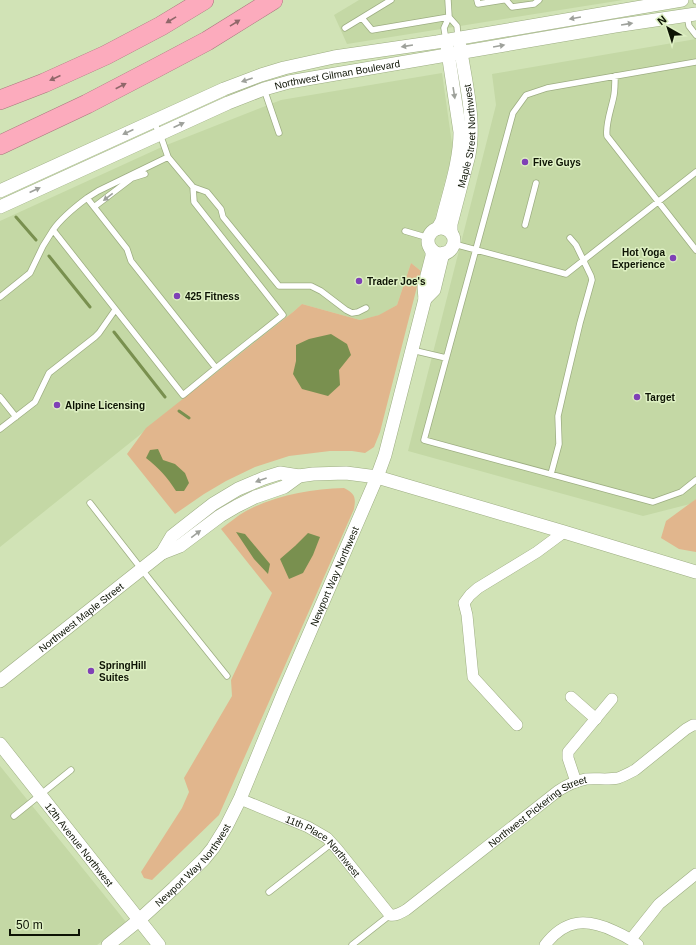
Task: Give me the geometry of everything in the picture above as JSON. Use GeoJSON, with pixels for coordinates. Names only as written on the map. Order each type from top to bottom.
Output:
{"type":"FeatureCollection","features":[{"type":"Feature","properties":{"kind":"highway"},"geometry":{"type":"LineString","coordinates":[[0,100],[44,83],[106,55],[161,26],[204,0]]}},
{"type":"Feature","properties":{"kind":"highway"},"geometry":{"type":"LineString","coordinates":[[0,145],[87,104],[207,41],[273,0]]}},
{"type":"Feature","properties":{"kind":"highway"},"geometry":{"type":"LineString","coordinates":[[0,137],[87,104]]}},
{"type":"Feature","properties":{"kind":"street","name":"Northwest Gilman Boulevard"},"geometry":{"type":"LineString","coordinates":[[0,191],[153,120],[241,82],[284,68],[334,57],[452,39],[682,0]]}},
{"type":"Feature","properties":{"kind":"street","name":"Northwest Gilman Boulevard"},"geometry":{"type":"LineString","coordinates":[[0,207],[228,103],[264,89],[289,82],[691,14]]}},
{"type":"Feature","properties":{"kind":"street","name":"Maple Street Northwest"},"geometry":{"type":"LineString","coordinates":[[377,477],[385,455],[425,299],[424,287],[457,159],[460,132],[452,39]]}},
{"type":"Feature","properties":{"kind":"street","name":"Maple Street Northwest"},"geometry":{"type":"LineString","coordinates":[[453,238],[451,224],[469,155],[472,134],[470,113],[454,54]]}},
{"type":"Feature","properties":{"kind":"street"},"geometry":{"type":"LineString","coordinates":[[445,228],[453,238],[450,250],[436,242],[445,228]]}},
{"type":"Feature","properties":{"kind":"street","name":"Northwest Maple Street"},"geometry":{"type":"LineString","coordinates":[[0,681],[162,553],[172,536],[224,496],[251,483],[280,473],[298,476],[340,473],[377,477]]}},
{"type":"Feature","properties":{"kind":"street"},"geometry":{"type":"LineString","coordinates":[[377,477],[696,572]]}},
{"type":"Feature","properties":{"kind":"street","name":"Newport Way Northwest"},"geometry":{"type":"LineString","coordinates":[[108,945],[139,920],[204,859],[226,827],[240,800],[287,685],[377,477]]}},
{"type":"Feature","properties":{"kind":"street"},"geometry":{"type":"LineString","coordinates":[[517,726],[473,677],[467,615],[464,603],[478,588],[537,552],[564,532]]}},
{"type":"Feature","properties":{"kind":"street"},"geometry":{"type":"LineString","coordinates":[[571,697],[596,719]]}},
{"type":"Feature","properties":{"kind":"street"},"geometry":{"type":"LineString","coordinates":[[576,782],[568,758],[568,752],[612,699]]}},
{"type":"Feature","properties":{"kind":"street","name":"Northwest Pickering Street"},"geometry":{"type":"LineString","coordinates":[[390,915],[399,914],[406,910],[567,785],[587,779],[617,778],[635,770],[686,729],[695,725]]}},
{"type":"Feature","properties":{"kind":"street","name":"12th Avenue Northwest"},"geometry":{"type":"LineString","coordinates":[[0,744],[159,945]]}},
{"type":"Feature","properties":{"kind":"street","name":"11th Place Northwest"},"geometry":{"type":"LineString","coordinates":[[240,800],[320,833],[332,843],[390,915]]}},
{"type":"Feature","properties":{"kind":"street"},"geometry":{"type":"LineString","coordinates":[[545,945],[556,933],[565,927],[586,922],[608,928],[635,942],[659,904],[696,874]]}},
{"type":"Feature","properties":{"kind":"lane"},"geometry":{"type":"LineString","coordinates":[[345,28],[391,0]]}},
{"type":"Feature","properties":{"kind":"lane"},"geometry":{"type":"LineString","coordinates":[[448,0],[450,17],[457,26],[452,39]]}},
{"type":"Feature","properties":{"kind":"lane"},"geometry":{"type":"LineString","coordinates":[[477,0],[478,4],[503,0]]}},
{"type":"Feature","properties":{"kind":"lane"},"geometry":{"type":"LineString","coordinates":[[506,0],[512,7],[534,4],[539,0]]}},
{"type":"Feature","properties":{"kind":"lane"},"geometry":{"type":"LineString","coordinates":[[691,14],[689,26],[696,35]]}},
{"type":"Feature","properties":{"kind":"lane"},"geometry":{"type":"LineString","coordinates":[[362,18],[372,30],[450,17]]}},
{"type":"Feature","properties":{"kind":"lane"},"geometry":{"type":"LineString","coordinates":[[450,17],[444,28],[452,39]]}},
{"type":"Feature","properties":{"kind":"lane"},"geometry":{"type":"LineString","coordinates":[[696,62],[547,88],[526,95],[513,113],[424,440],[653,502],[681,492],[696,480]]}},
{"type":"Feature","properties":{"kind":"lane"},"geometry":{"type":"LineString","coordinates":[[615,76],[614,94],[606,132],[607,136],[696,250]]}},
{"type":"Feature","properties":{"kind":"lane"},"geometry":{"type":"LineString","coordinates":[[264,89],[279,133]]}},
{"type":"Feature","properties":{"kind":"lane"},"geometry":{"type":"LineString","coordinates":[[153,120],[160,134],[168,157],[193,187],[207,192],[221,209],[223,217],[279,286],[311,286],[322,291],[346,310],[358,312],[366,308]]}},
{"type":"Feature","properties":{"kind":"lane"},"geometry":{"type":"LineString","coordinates":[[0,297],[30,274],[43,246],[57,224],[87,198],[98,191],[168,157]]}},
{"type":"Feature","properties":{"kind":"lane"},"geometry":{"type":"LineString","coordinates":[[453,238],[476,250],[566,274],[696,172]]}},
{"type":"Feature","properties":{"kind":"lane"},"geometry":{"type":"LineString","coordinates":[[94,207],[132,178],[145,174]]}},
{"type":"Feature","properties":{"kind":"lane"},"geometry":{"type":"LineString","coordinates":[[525,225],[536,183]]}},
{"type":"Feature","properties":{"kind":"lane"},"geometry":{"type":"LineString","coordinates":[[53,230],[183,395],[284,315],[194,202],[193,187]]}},
{"type":"Feature","properties":{"kind":"lane"},"geometry":{"type":"LineString","coordinates":[[87,198],[127,249],[131,261],[216,368]]}},
{"type":"Feature","properties":{"kind":"lane"},"geometry":{"type":"LineString","coordinates":[[405,231],[436,242]]}},
{"type":"Feature","properties":{"kind":"lane"},"geometry":{"type":"LineString","coordinates":[[551,474],[559,444],[558,416],[592,280],[592,276],[584,260],[576,245],[570,238]]}},
{"type":"Feature","properties":{"kind":"lane"},"geometry":{"type":"LineString","coordinates":[[0,430],[35,402],[48,374],[95,337],[115,310]]}},
{"type":"Feature","properties":{"kind":"lane"},"geometry":{"type":"LineString","coordinates":[[412,350],[446,358]]}},
{"type":"Feature","properties":{"kind":"lane"},"geometry":{"type":"LineString","coordinates":[[0,397],[16,417]]}},
{"type":"Feature","properties":{"kind":"lane"},"geometry":{"type":"LineString","coordinates":[[90,503],[227,676]]}},
{"type":"Feature","properties":{"kind":"lane"},"geometry":{"type":"LineString","coordinates":[[14,816],[71,770]]}},
{"type":"Feature","properties":{"kind":"lane"},"geometry":{"type":"LineString","coordinates":[[269,892],[332,843]]}},
{"type":"Feature","properties":{"kind":"lane"},"geometry":{"type":"LineString","coordinates":[[352,945],[390,915]]}},
{"type":"Feature","properties":{"kind":"shaded area"},"geometry":{"type":"Polygon","coordinates":[[[359,0],[623,0],[347,44],[334,15],[359,0]]]}},
{"type":"Feature","properties":{"kind":"shaded area"},"geometry":{"type":"Polygon","coordinates":[[[696,39],[696,499],[690,504],[643,516],[408,451],[496,105],[492,74],[696,39]]]}},
{"type":"Feature","properties":{"kind":"shaded area"},"geometry":{"type":"Polygon","coordinates":[[[442,73],[453,151],[421,271],[411,263],[397,305],[380,315],[360,320],[302,304],[0,547],[0,221],[164,146],[281,100],[442,73]]]}},
{"type":"Feature","properties":{"kind":"shaded area"},"geometry":{"type":"Polygon","coordinates":[[[411,263],[421,271],[380,432],[374,447],[365,453],[352,451],[330,451],[289,456],[255,467],[226,481],[175,514],[127,454],[146,428],[302,304],[360,320],[379,315],[397,305],[411,263]]]}},
{"type":"Feature","properties":{"kind":"shaded area"},"geometry":{"type":"Polygon","coordinates":[[[331,334],[347,344],[351,355],[339,370],[340,385],[328,396],[302,389],[293,374],[296,361],[296,345],[309,339],[331,334]]]}},
{"type":"Feature","properties":{"kind":"shaded area"},"geometry":{"type":"Polygon","coordinates":[[[158,449],[163,460],[175,464],[185,473],[189,483],[184,491],[176,491],[155,465],[146,458],[150,450],[158,449]]]}},
{"type":"Feature","properties":{"kind":"shaded area"},"geometry":{"type":"Polygon","coordinates":[[[344,488],[354,496],[354,509],[219,815],[152,880],[144,878],[141,872],[182,808],[189,792],[184,778],[232,696],[231,680],[272,593],[221,529],[236,517],[257,505],[281,497],[306,491],[344,488]]]}},
{"type":"Feature","properties":{"kind":"shaded area"},"geometry":{"type":"Polygon","coordinates":[[[696,499],[696,552],[679,549],[661,538],[666,521],[696,499]]]}},
{"type":"Feature","properties":{"kind":"shaded area"},"geometry":{"type":"Polygon","coordinates":[[[236,532],[245,534],[270,564],[268,574],[254,559],[236,532]]]}},
{"type":"Feature","properties":{"kind":"shaded area"},"geometry":{"type":"Polygon","coordinates":[[[308,533],[320,537],[313,555],[303,573],[289,579],[280,559],[308,533]]]}},
{"type":"Feature","properties":{"kind":"shaded area"},"geometry":{"type":"Polygon","coordinates":[[[0,766],[126,922],[97,945],[0,945],[0,766]]]}},
{"type":"Feature","properties":{"kind":"waterway"},"geometry":{"type":"LineString","coordinates":[[16,217],[36,240]]}},
{"type":"Feature","properties":{"kind":"waterway"},"geometry":{"type":"LineString","coordinates":[[49,256],[90,307]]}},
{"type":"Feature","properties":{"kind":"waterway"},"geometry":{"type":"LineString","coordinates":[[114,332],[165,397]]}},
{"type":"Feature","properties":{"kind":"waterway"},"geometry":{"type":"LineString","coordinates":[[179,411],[189,418]]}},
{"type":"Feature","properties":{"kind":"place","name":"Five Guys"},"geometry":{"type":"Point","coordinates":[525,162]}},
{"type":"Feature","properties":{"kind":"place","name":"Hot Yoga Experience"},"geometry":{"type":"Point","coordinates":[673,258]}},
{"type":"Feature","properties":{"kind":"place","name":"Trader Joe's"},"geometry":{"type":"Point","coordinates":[359,281]}},
{"type":"Feature","properties":{"kind":"place","name":"425 Fitness"},"geometry":{"type":"Point","coordinates":[177,296]}},
{"type":"Feature","properties":{"kind":"place","name":"Target"},"geometry":{"type":"Point","coordinates":[637,397]}},
{"type":"Feature","properties":{"kind":"place","name":"Alpine Licensing"},"geometry":{"type":"Point","coordinates":[57,405]}},
{"type":"Feature","properties":{"kind":"place","name":"SpringHill Suites"},"geometry":{"type":"Point","coordinates":[91,671]}}]}
